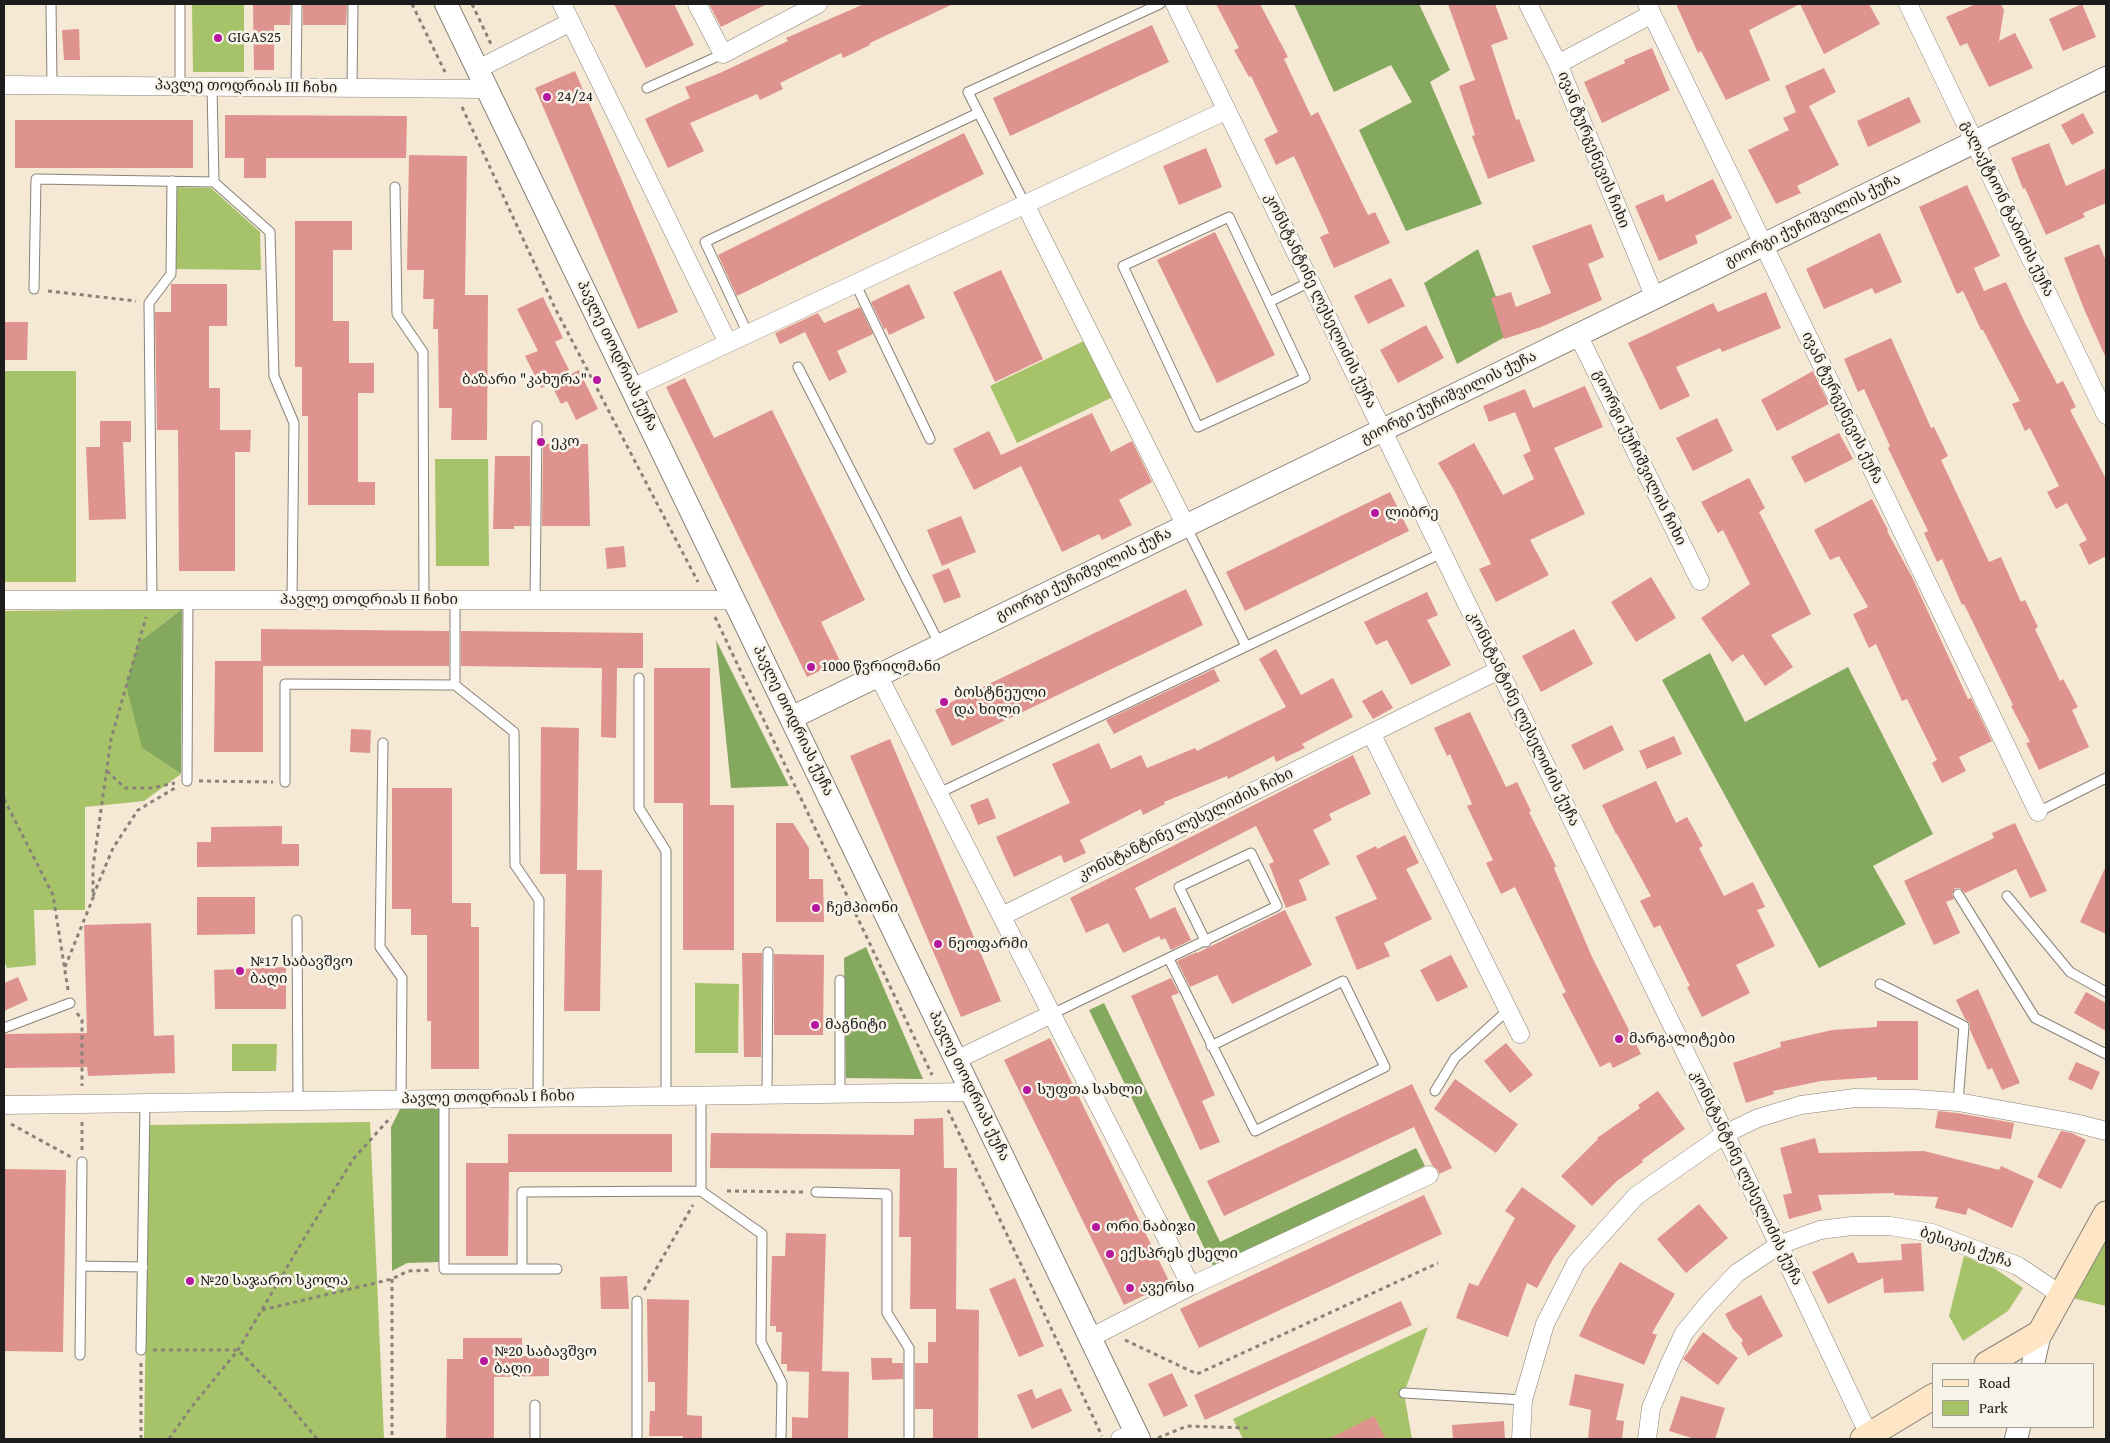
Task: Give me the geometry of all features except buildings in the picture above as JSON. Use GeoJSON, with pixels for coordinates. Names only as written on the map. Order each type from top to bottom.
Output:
{"type":"FeatureCollection","features":[{"type":"Feature","properties":{"kind":"main road"},"geometry":{"type":"LineString","coordinates":[[1989,1363],[2040,1333],[2106,1214]]}},
{"type":"Feature","properties":{"kind":"main road"},"geometry":{"type":"LineString","coordinates":[[1866,1437],[1932,1397]]}},
{"type":"Feature","properties":{"kind":"street","name":"პავლე თოდრიას ქუჩა"},"geometry":{"type":"LineString","coordinates":[[446,4],[971,1092],[1097,1334],[1135,1437]]}},
{"type":"Feature","properties":{"kind":"street"},"geometry":{"type":"LineString","coordinates":[[562,4],[728,343]]}},
{"type":"Feature","properties":{"kind":"street"},"geometry":{"type":"LineString","coordinates":[[697,4],[723,54],[818,4]]}},
{"type":"Feature","properties":{"kind":"street","name":"კონსტანტინე ლესელიძის ქუჩა"},"geometry":{"type":"LineString","coordinates":[[1175,4],[1779,1245],[1866,1437]]}},
{"type":"Feature","properties":{"kind":"street","name":"ივან ტურგენევის ჩიხი"},"geometry":{"type":"LineString","coordinates":[[1528,4],[1558,64],[1654,298]]}},
{"type":"Feature","properties":{"kind":"street","name":"გალაქტიონ ტაბიძის ქუჩა"},"geometry":{"type":"LineString","coordinates":[[1908,4],[2106,415]]}},
{"type":"Feature","properties":{"kind":"street"},"geometry":{"type":"LineString","coordinates":[[1558,64],[1650,9]]}},
{"type":"Feature","properties":{"kind":"street","name":"ივან ტურგენევის ქუჩა"},"geometry":{"type":"LineString","coordinates":[[1650,9],[2038,812]]}},
{"type":"Feature","properties":{"kind":"street"},"geometry":{"type":"LineString","coordinates":[[478,69],[571,22]]}},
{"type":"Feature","properties":{"kind":"street","name":"გიორგი ქუჩიშვილის ქუჩა"},"geometry":{"type":"LineString","coordinates":[[791,718],[2106,78]]}},
{"type":"Feature","properties":{"kind":"street","name":"პავლე თოდრიას III ჩიხი"},"geometry":{"type":"LineString","coordinates":[[4,85],[488,89]]}},
{"type":"Feature","properties":{"kind":"street"},"geometry":{"type":"LineString","coordinates":[[632,388],[1227,110]]}},
{"type":"Feature","properties":{"kind":"street"},"geometry":{"type":"LineString","coordinates":[[1025,204],[1186,526]]}},
{"type":"Feature","properties":{"kind":"street","name":"გიორგი ქუჩიშვილის ჩიხი"},"geometry":{"type":"LineString","coordinates":[[1578,335],[1700,581]]}},
{"type":"Feature","properties":{"kind":"street","name":"პავლე თოდრიას II ჩიხი"},"geometry":{"type":"LineString","coordinates":[[4,600],[734,600]]}},
{"type":"Feature","properties":{"kind":"street","name":"კონსტანტინე ლესელიძის ჩიხი"},"geometry":{"type":"LineString","coordinates":[[1002,916],[1499,670]]}},
{"type":"Feature","properties":{"kind":"street"},"geometry":{"type":"LineString","coordinates":[[878,675],[1191,1286]]}},
{"type":"Feature","properties":{"kind":"street"},"geometry":{"type":"LineString","coordinates":[[1371,733],[1520,1034]]}},
{"type":"Feature","properties":{"kind":"street"},"geometry":{"type":"LineString","coordinates":[[956,1060],[1052,1014]]}},
{"type":"Feature","properties":{"kind":"street","name":"პავლე თოდრიას I ჩიხი"},"geometry":{"type":"LineString","coordinates":[[4,1105],[971,1092]]}},
{"type":"Feature","properties":{"kind":"street"},"geometry":{"type":"LineString","coordinates":[[1521,1439],[1524,1400],[1545,1324],[1576,1263],[1636,1196],[1725,1134],[1758,1118],[1801,1105],[1855,1098],[1958,1102],[2075,1123],[2106,1131]]}},
{"type":"Feature","properties":{"kind":"street"},"geometry":{"type":"LineString","coordinates":[[1097,1334],[1191,1286],[1428,1174]]}},
{"type":"Feature","properties":{"kind":"street","name":"ბესიკის ქუჩა"},"geometry":{"type":"LineString","coordinates":[[1646,1439],[1651,1408],[1684,1333],[1707,1305],[1737,1273],[1779,1245],[1820,1230],[1852,1226],[1890,1226],[1932,1233],[2018,1266],[2061,1295]]}},
{"type":"Feature","properties":{"kind":"street"},"geometry":{"type":"LineString","coordinates":[[2033,1363],[2040,1333]]}},
{"type":"Feature","properties":{"kind":"lane"},"geometry":{"type":"LineString","coordinates":[[51,4],[52,85]]}},
{"type":"Feature","properties":{"kind":"lane"},"geometry":{"type":"LineString","coordinates":[[180,4],[180,87]]}},
{"type":"Feature","properties":{"kind":"lane"},"geometry":{"type":"LineString","coordinates":[[296,88],[297,4]]}},
{"type":"Feature","properties":{"kind":"lane"},"geometry":{"type":"LineString","coordinates":[[352,88],[353,4]]}},
{"type":"Feature","properties":{"kind":"lane"},"geometry":{"type":"LineString","coordinates":[[1025,204],[968,92],[1160,4]]}},
{"type":"Feature","properties":{"kind":"lane"},"geometry":{"type":"LineString","coordinates":[[648,88],[723,54]]}},
{"type":"Feature","properties":{"kind":"lane"},"geometry":{"type":"LineString","coordinates":[[212,87],[214,182]]}},
{"type":"Feature","properties":{"kind":"lane"},"geometry":{"type":"LineString","coordinates":[[748,334],[705,242],[978,113]]}},
{"type":"Feature","properties":{"kind":"lane"},"geometry":{"type":"LineString","coordinates":[[34,290],[36,179],[214,182],[270,232],[274,376],[294,423],[292,600]]}},
{"type":"Feature","properties":{"kind":"lane"},"geometry":{"type":"LineString","coordinates":[[152,600],[149,303],[171,274],[172,181]]}},
{"type":"Feature","properties":{"kind":"lane"},"geometry":{"type":"LineString","coordinates":[[395,187],[397,314],[423,352],[424,600]]}},
{"type":"Feature","properties":{"kind":"lane"},"geometry":{"type":"LineString","coordinates":[[1229,217],[1269,302],[1305,378],[1198,427],[1122,266],[1229,217]]}},
{"type":"Feature","properties":{"kind":"lane"},"geometry":{"type":"LineString","coordinates":[[1269,302],[1310,282]]}},
{"type":"Feature","properties":{"kind":"lane"},"geometry":{"type":"LineString","coordinates":[[855,283],[930,440]]}},
{"type":"Feature","properties":{"kind":"lane"},"geometry":{"type":"LineString","coordinates":[[798,367],[940,646]]}},
{"type":"Feature","properties":{"kind":"lane"},"geometry":{"type":"LineString","coordinates":[[535,600],[537,426]]}},
{"type":"Feature","properties":{"kind":"lane"},"geometry":{"type":"LineString","coordinates":[[1186,526],[1246,646]]}},
{"type":"Feature","properties":{"kind":"lane"},"geometry":{"type":"LineString","coordinates":[[939,793],[1442,552]]}},
{"type":"Feature","properties":{"kind":"lane"},"geometry":{"type":"LineString","coordinates":[[187,781],[188,600]]}},
{"type":"Feature","properties":{"kind":"lane"},"geometry":{"type":"LineString","coordinates":[[455,600],[455,686]]}},
{"type":"Feature","properties":{"kind":"lane"},"geometry":{"type":"LineString","coordinates":[[639,678],[639,808],[666,851],[666,1096]]}},
{"type":"Feature","properties":{"kind":"lane"},"geometry":{"type":"LineString","coordinates":[[284,782],[285,684],[455,686],[514,732],[515,865],[539,900],[538,1098]]}},
{"type":"Feature","properties":{"kind":"lane"},"geometry":{"type":"LineString","coordinates":[[383,743],[380,946],[402,978],[401,1099]]}},
{"type":"Feature","properties":{"kind":"lane"},"geometry":{"type":"LineString","coordinates":[[2038,812],[2106,778]]}},
{"type":"Feature","properties":{"kind":"lane"},"geometry":{"type":"LineString","coordinates":[[1052,1014],[1206,942],[1277,906],[1251,853],[1180,887],[1206,942]]}},
{"type":"Feature","properties":{"kind":"lane"},"geometry":{"type":"LineString","coordinates":[[1958,894],[2035,1018],[2106,1054]]}},
{"type":"Feature","properties":{"kind":"lane"},"geometry":{"type":"LineString","coordinates":[[2007,896],[2070,972],[2106,992]]}},
{"type":"Feature","properties":{"kind":"lane"},"geometry":{"type":"LineString","coordinates":[[297,920],[298,1101]]}},
{"type":"Feature","properties":{"kind":"lane"},"geometry":{"type":"LineString","coordinates":[[767,1094],[768,952]]}},
{"type":"Feature","properties":{"kind":"lane"},"geometry":{"type":"LineString","coordinates":[[1169,959],[1211,1046],[1255,1131],[1385,1067],[1343,982],[1211,1046]]}},
{"type":"Feature","properties":{"kind":"lane"},"geometry":{"type":"LineString","coordinates":[[840,980],[840,1093]]}},
{"type":"Feature","properties":{"kind":"lane"},"geometry":{"type":"LineString","coordinates":[[1880,984],[1964,1026],[1958,1102]]}},
{"type":"Feature","properties":{"kind":"lane"},"geometry":{"type":"LineString","coordinates":[[4,1028],[70,1003]]}},
{"type":"Feature","properties":{"kind":"lane"},"geometry":{"type":"LineString","coordinates":[[1435,1091],[1455,1058],[1507,1011]]}},
{"type":"Feature","properties":{"kind":"lane"},"geometry":{"type":"LineString","coordinates":[[701,1095],[701,1191]]}},
{"type":"Feature","properties":{"kind":"lane"},"geometry":{"type":"LineString","coordinates":[[444,1099],[444,1269],[557,1269]]}},
{"type":"Feature","properties":{"kind":"lane"},"geometry":{"type":"LineString","coordinates":[[142,1350],[145,1103]]}},
{"type":"Feature","properties":{"kind":"lane"},"geometry":{"type":"LineString","coordinates":[[80,1355],[82,1162]]}},
{"type":"Feature","properties":{"kind":"lane"},"geometry":{"type":"LineString","coordinates":[[522,1269],[522,1192],[701,1191],[762,1234],[761,1342],[782,1383],[781,1439]]}},
{"type":"Feature","properties":{"kind":"lane"},"geometry":{"type":"LineString","coordinates":[[816,1192],[887,1194],[887,1313],[909,1348],[908,1439]]}},
{"type":"Feature","properties":{"kind":"lane"},"geometry":{"type":"LineString","coordinates":[[81,1266],[143,1267]]}},
{"type":"Feature","properties":{"kind":"lane"},"geometry":{"type":"LineString","coordinates":[[637,1301],[637,1439]]}},
{"type":"Feature","properties":{"kind":"lane"},"geometry":{"type":"LineString","coordinates":[[1404,1393],[1524,1400]]}},
{"type":"Feature","properties":{"kind":"lane"},"geometry":{"type":"LineString","coordinates":[[535,1405],[535,1439]]}},
{"type":"Feature","properties":{"kind":"path"},"geometry":{"type":"LineString","coordinates":[[412,4],[454,89],[556,310],[707,600],[1104,1439]]}},
{"type":"Feature","properties":{"kind":"path"},"geometry":{"type":"LineString","coordinates":[[34,290],[149,303]]}},
{"type":"Feature","properties":{"kind":"path"},"geometry":{"type":"LineString","coordinates":[[93,898],[93,867],[110,739],[152,600]]}},
{"type":"Feature","properties":{"kind":"path"},"geometry":{"type":"LineString","coordinates":[[106,770],[124,788],[152,788],[187,781],[284,782]]}},
{"type":"Feature","properties":{"kind":"path"},"geometry":{"type":"LineString","coordinates":[[64,967],[113,848],[138,810],[187,781]]}},
{"type":"Feature","properties":{"kind":"path"},"geometry":{"type":"LineString","coordinates":[[4,799],[53,895],[70,1003],[82,1020],[82,1162],[4,1120]]}},
{"type":"Feature","properties":{"kind":"path"},"geometry":{"type":"LineString","coordinates":[[169,1439],[190,1409],[238,1350],[354,1158],[390,1119],[401,1099]]}},
{"type":"Feature","properties":{"kind":"path"},"geometry":{"type":"LineString","coordinates":[[637,1301],[701,1191],[816,1192]]}},
{"type":"Feature","properties":{"kind":"path"},"geometry":{"type":"LineString","coordinates":[[1097,1334],[1197,1374],[1438,1263]]}},
{"type":"Feature","properties":{"kind":"path"},"geometry":{"type":"LineString","coordinates":[[261,1310],[392,1279],[408,1271],[444,1269]]}},
{"type":"Feature","properties":{"kind":"path"},"geometry":{"type":"LineString","coordinates":[[392,1279],[392,1439]]}},
{"type":"Feature","properties":{"kind":"path"},"geometry":{"type":"LineString","coordinates":[[141,1439],[142,1350],[238,1350],[276,1389],[317,1439]]}},
{"type":"Feature","properties":{"kind":"path"},"geometry":{"type":"LineString","coordinates":[[1159,1439],[1187,1426],[1250,1428]]}},
{"type":"Feature","properties":{"kind":"green space","name":"GIGAS25"},"geometry":{"type":"Polygon","coordinates":[[[192,4],[244,4],[244,72],[193,72],[192,4]]]}},
{"type":"Feature","properties":{"kind":"green space"},"geometry":{"type":"Polygon","coordinates":[[[1294,4],[1419,4],[1450,70],[1430,82],[1482,204],[1406,231],[1359,130],[1412,102],[1391,65],[1334,92],[1294,4]]]}},
{"type":"Feature","properties":{"kind":"green space"},"geometry":{"type":"Polygon","coordinates":[[[174,187],[211,188],[260,232],[261,270],[173,269],[174,187]]]}},
{"type":"Feature","properties":{"kind":"green space"},"geometry":{"type":"Polygon","coordinates":[[[1478,249],[1510,334],[1457,364],[1424,283],[1478,249]]]}},
{"type":"Feature","properties":{"kind":"green space"},"geometry":{"type":"Polygon","coordinates":[[[1088,339],[1115,396],[1017,443],[990,386],[1088,339]]]}},
{"type":"Feature","properties":{"kind":"green space"},"geometry":{"type":"Polygon","coordinates":[[[4,371],[76,371],[76,582],[4,582],[4,371]]]}},
{"type":"Feature","properties":{"kind":"green space"},"geometry":{"type":"Polygon","coordinates":[[[435,459],[488,459],[489,566],[436,566],[435,459]]]}},
{"type":"Feature","properties":{"kind":"green space"},"geometry":{"type":"Polygon","coordinates":[[[182,609],[139,642],[142,748],[181,774],[144,801],[85,807],[85,910],[34,910],[36,965],[7,968],[4,960],[4,611],[182,609]]]}},
{"type":"Feature","properties":{"kind":"green space"},"geometry":{"type":"Polygon","coordinates":[[[182,609],[181,774],[142,748],[126,685],[139,642],[182,609]]]}},
{"type":"Feature","properties":{"kind":"green space"},"geometry":{"type":"Polygon","coordinates":[[[716,640],[789,786],[731,788],[716,640]]]}},
{"type":"Feature","properties":{"kind":"green space"},"geometry":{"type":"Polygon","coordinates":[[[1710,653],[1745,722],[1848,667],[1933,834],[1873,866],[1906,924],[1819,968],[1662,680],[1710,653]]]}},
{"type":"Feature","properties":{"kind":"green space"},"geometry":{"type":"Polygon","coordinates":[[[866,947],[923,1079],[846,1078],[844,958],[866,947]]]}},
{"type":"Feature","properties":{"kind":"green space"},"geometry":{"type":"Polygon","coordinates":[[[695,983],[739,984],[738,1053],[695,1053],[695,983]]]}},
{"type":"Feature","properties":{"kind":"green space"},"geometry":{"type":"Polygon","coordinates":[[[1104,1003],[1220,1242],[1416,1148],[1425,1166],[1214,1268],[1089,1010],[1104,1003]]]}},
{"type":"Feature","properties":{"kind":"green space"},"geometry":{"type":"Polygon","coordinates":[[[232,1044],[277,1044],[276,1071],[232,1071],[232,1044]]]}},
{"type":"Feature","properties":{"kind":"green space"},"geometry":{"type":"Polygon","coordinates":[[[400,1109],[439,1109],[439,1262],[407,1263],[392,1271],[391,1127],[400,1109]]]}},
{"type":"Feature","properties":{"kind":"green space","name":"№20 საჯარო სკოლა"},"geometry":{"type":"Polygon","coordinates":[[[370,1122],[384,1439],[144,1439],[149,1125],[370,1122]]]}},
{"type":"Feature","properties":{"kind":"green space"},"geometry":{"type":"Polygon","coordinates":[[[2106,1235],[2106,1306],[2072,1298],[2106,1235]]]}},
{"type":"Feature","properties":{"kind":"green space"},"geometry":{"type":"Polygon","coordinates":[[[1964,1256],[1994,1268],[2023,1288],[2008,1311],[1963,1341],[1949,1316],[1964,1256]]]}},
{"type":"Feature","properties":{"kind":"green space"},"geometry":{"type":"Polygon","coordinates":[[[1428,1327],[1404,1393],[1412,1439],[1243,1439],[1233,1419],[1428,1327]]]}},
{"type":"Feature","properties":{"kind":"place","name":"GIGAS25"},"geometry":{"type":"Point","coordinates":[218,38]}},
{"type":"Feature","properties":{"kind":"place","name":"24/24"},"geometry":{"type":"Point","coordinates":[547,97]}},
{"type":"Feature","properties":{"kind":"place","name":"ბაზარი \"კახურა\""},"geometry":{"type":"Point","coordinates":[597,380]}},
{"type":"Feature","properties":{"kind":"place","name":"ეკო"},"geometry":{"type":"Point","coordinates":[541,442]}},
{"type":"Feature","properties":{"kind":"place","name":"ლიბრე"},"geometry":{"type":"Point","coordinates":[1375,513]}},
{"type":"Feature","properties":{"kind":"place","name":"1000 წვრილმანი"},"geometry":{"type":"Point","coordinates":[811,667]}},
{"type":"Feature","properties":{"kind":"place","name":"ბოსტნეული და ხილი"},"geometry":{"type":"Point","coordinates":[944,702]}},
{"type":"Feature","properties":{"kind":"place","name":"ჩემპიონი"},"geometry":{"type":"Point","coordinates":[816,908]}},
{"type":"Feature","properties":{"kind":"place","name":"ნეოფარმი"},"geometry":{"type":"Point","coordinates":[938,944]}},
{"type":"Feature","properties":{"kind":"place","name":"№17 საბავშვო ბაღი"},"geometry":{"type":"Point","coordinates":[240,971]}},
{"type":"Feature","properties":{"kind":"place","name":"მაგნიტი"},"geometry":{"type":"Point","coordinates":[815,1025]}},
{"type":"Feature","properties":{"kind":"place","name":"მარგალიტები"},"geometry":{"type":"Point","coordinates":[1619,1039]}},
{"type":"Feature","properties":{"kind":"place","name":"სუფთა სახლი"},"geometry":{"type":"Point","coordinates":[1027,1090]}},
{"type":"Feature","properties":{"kind":"place","name":"ორი ნაბიჯი"},"geometry":{"type":"Point","coordinates":[1096,1227]}},
{"type":"Feature","properties":{"kind":"place","name":"ექსპრეს ქსელი"},"geometry":{"type":"Point","coordinates":[1110,1254]}},
{"type":"Feature","properties":{"kind":"place","name":"№20 საჯარო სკოლა"},"geometry":{"type":"Point","coordinates":[190,1281]}},
{"type":"Feature","properties":{"kind":"place","name":"ავერსი"},"geometry":{"type":"Point","coordinates":[1130,1288]}},
{"type":"Feature","properties":{"kind":"place","name":"№20 საბავშვო ბაღი"},"geometry":{"type":"Point","coordinates":[484,1361]}}]}
